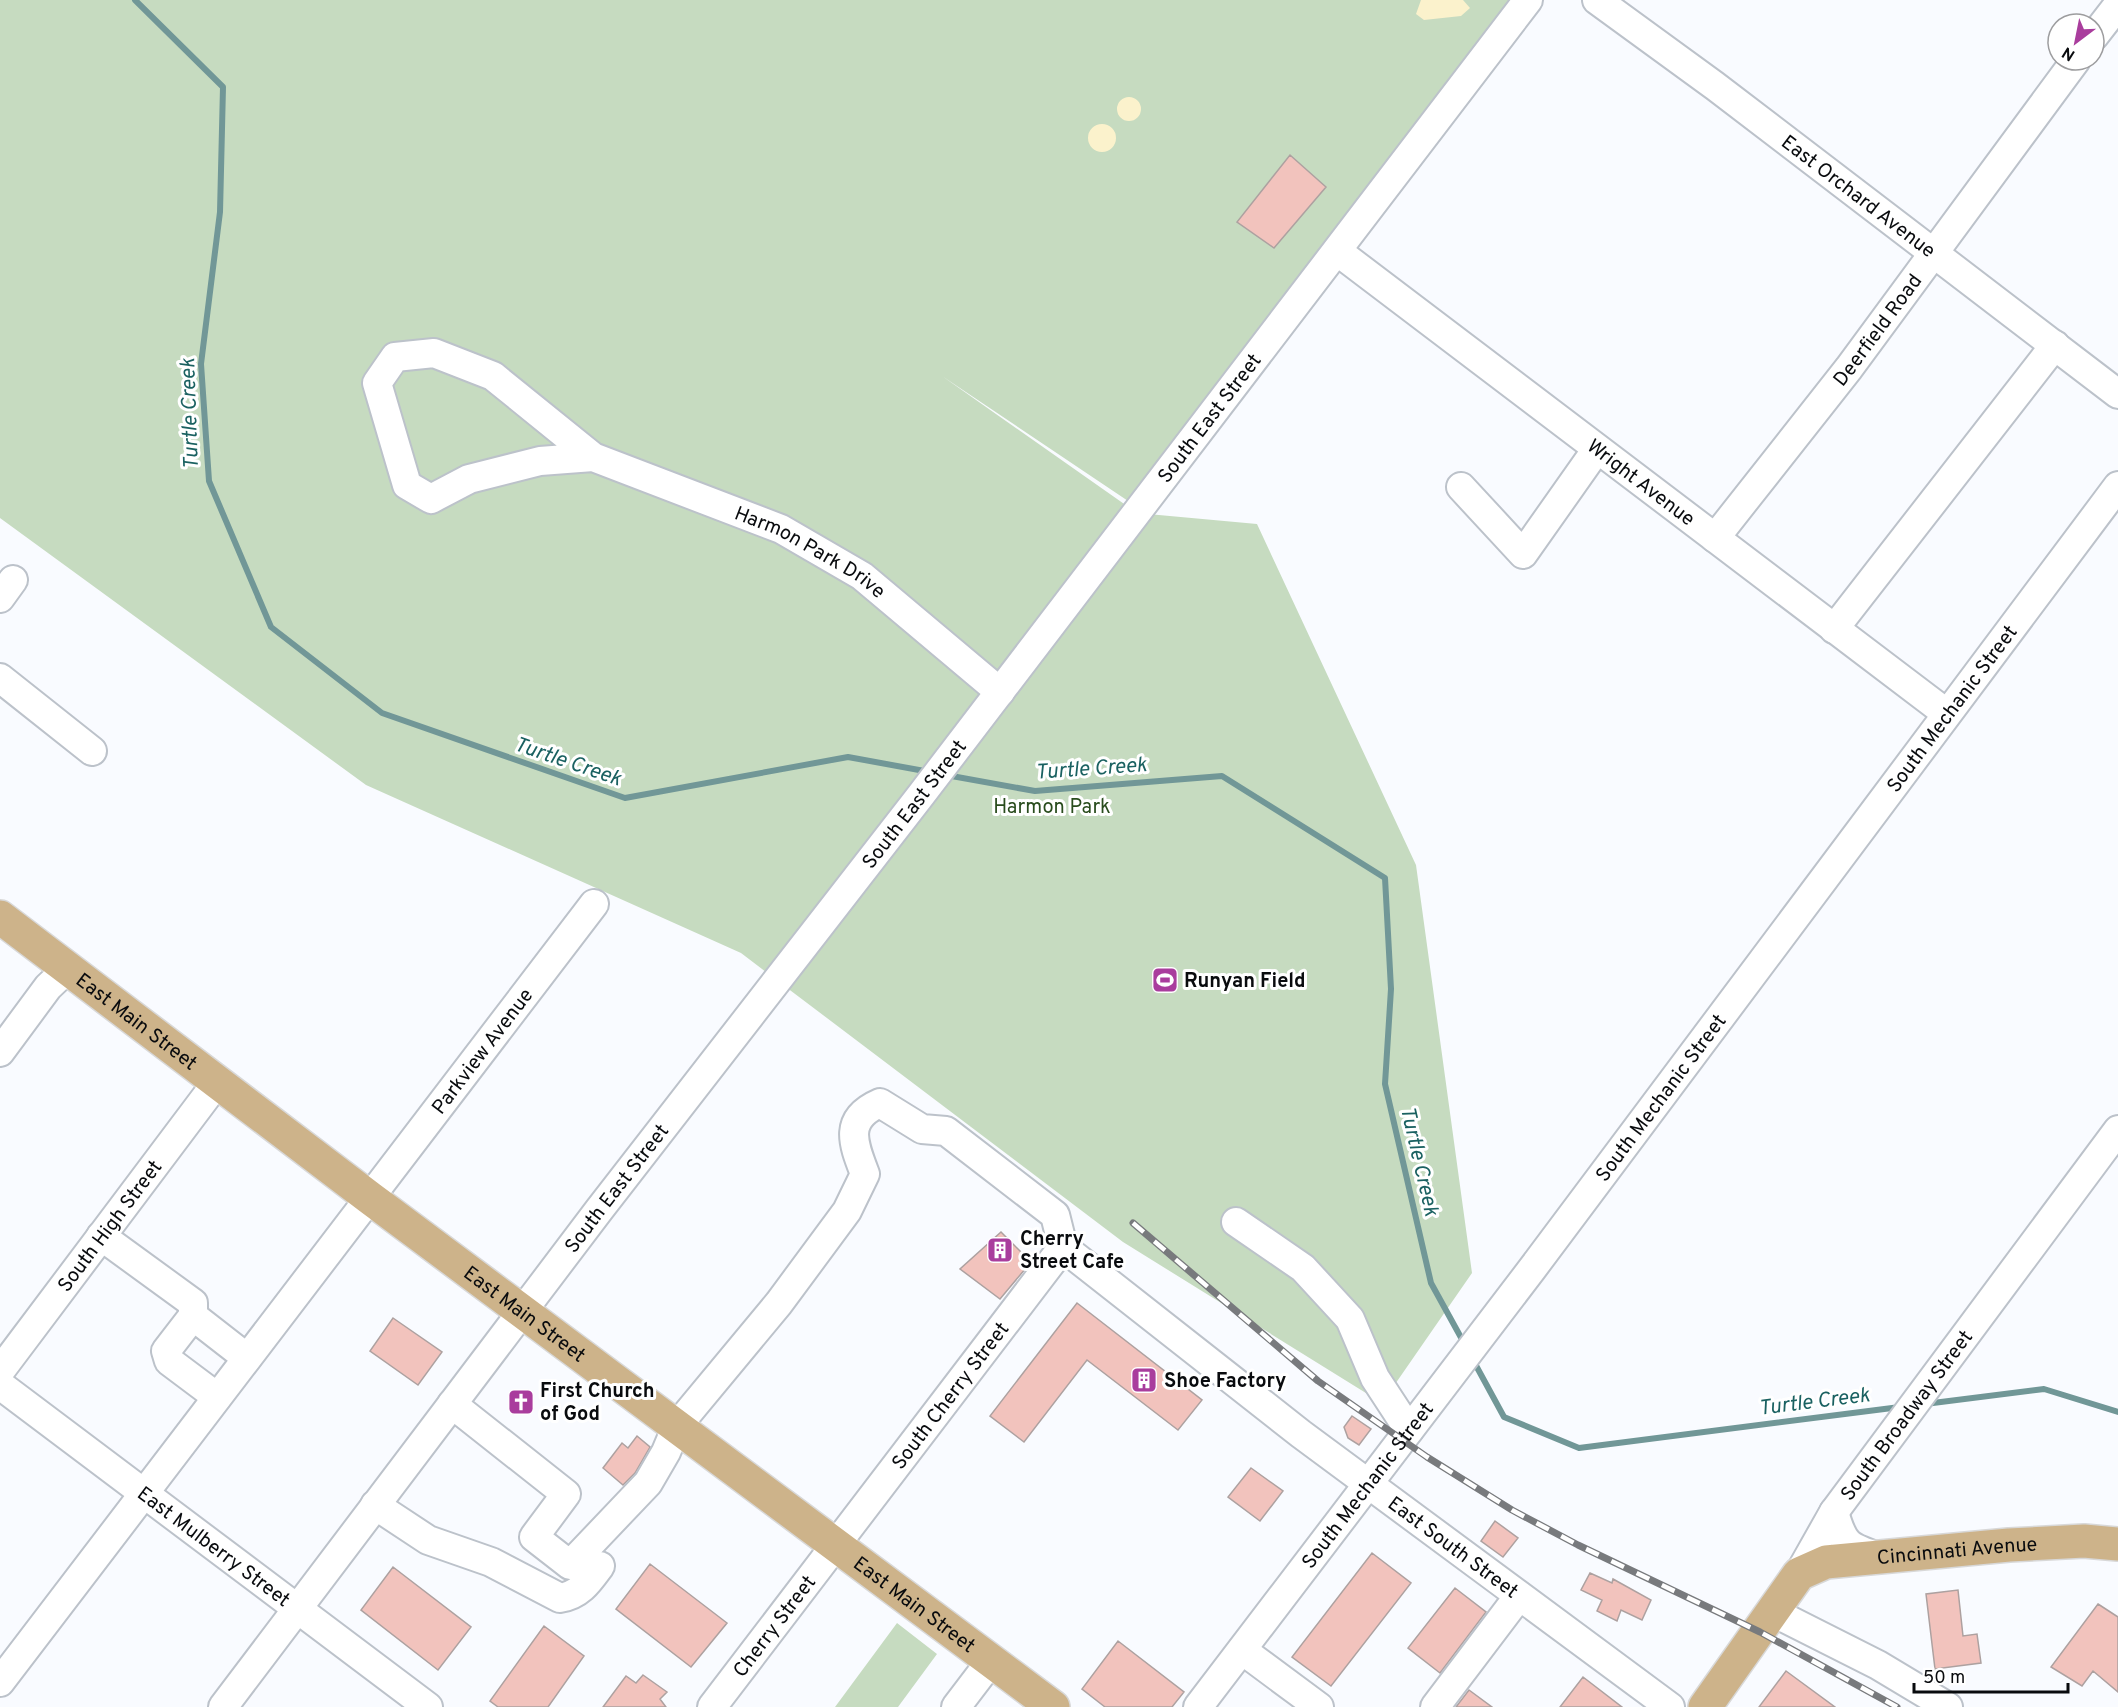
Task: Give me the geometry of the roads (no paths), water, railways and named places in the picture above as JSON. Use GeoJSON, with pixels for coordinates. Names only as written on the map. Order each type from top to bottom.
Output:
{"type":"FeatureCollection","features":[{"type":"Feature","properties":{"kind":"main road","name":"East Main Street"},"geometry":{"type":"LineString","coordinates":[[0,917],[370,1198],[1053,1707]]}},
{"type":"Feature","properties":{"kind":"main road","name":"Cincinnati Avenue"},"geometry":{"type":"LineString","coordinates":[[1799,1574],[1826,1562],[2008,1545],[2084,1541],[2118,1544]]}},
{"type":"Feature","properties":{"kind":"main road","name":"South Broadway Street"},"geometry":{"type":"LineString","coordinates":[[1705,1707],[1799,1574]]}},
{"type":"Feature","properties":{"kind":"street","name":"South East Street"},"geometry":{"type":"LineString","coordinates":[[223,1707],[522,1311],[1000,692],[1528,0]]}},
{"type":"Feature","properties":{"kind":"street","name":"East Orchard Avenue"},"geometry":{"type":"LineString","coordinates":[[1597,0],[1715,86],[2118,394]]}},
{"type":"Feature","properties":{"kind":"street"},"geometry":{"type":"LineString","coordinates":[[2106,20],[2118,5]]}},
{"type":"Feature","properties":{"kind":"street","name":"Deerfield Road"},"geometry":{"type":"LineString","coordinates":[[1715,538],[1849,368],[2067,72]]}},
{"type":"Feature","properties":{"kind":"street","name":"Wright Avenue"},"geometry":{"type":"LineString","coordinates":[[1337,251],[1946,713]]}},
{"type":"Feature","properties":{"kind":"street"},"geometry":{"type":"LineString","coordinates":[[1834,629],[2055,345]]}},
{"type":"Feature","properties":{"kind":"street"},"geometry":{"type":"LineString","coordinates":[[434,353],[494,376],[593,457],[540,461],[469,479],[431,499],[406,485],[377,383],[395,357],[434,353]]}},
{"type":"Feature","properties":{"kind":"street"},"geometry":{"type":"LineString","coordinates":[[1461,487],[1523,554],[1597,449]]}},
{"type":"Feature","properties":{"kind":"street","name":"Harmon Park Drive"},"geometry":{"type":"LineString","coordinates":[[593,457],[781,529],[852,570],[1000,692]]}},
{"type":"Feature","properties":{"kind":"street","name":"South Mechanic Street"},"geometry":{"type":"LineString","coordinates":[[1198,1707],[1488,1326],[2118,486]]}},
{"type":"Feature","properties":{"kind":"street"},"geometry":{"type":"LineString","coordinates":[[0,678],[92,751]]}},
{"type":"Feature","properties":{"kind":"street","name":"Parkview Avenue"},"geometry":{"type":"LineString","coordinates":[[0,1682],[594,904]]}},
{"type":"Feature","properties":{"kind":"street"},"geometry":{"type":"LineString","coordinates":[[0,1052],[48,987],[67,969]]}},
{"type":"Feature","properties":{"kind":"street","name":"South High Street"},"geometry":{"type":"LineString","coordinates":[[0,1371],[218,1081]]}},
{"type":"Feature","properties":{"kind":"street"},"geometry":{"type":"LineString","coordinates":[[452,1404],[566,1494],[534,1537],[570,1565],[648,1483],[666,1452],[677,1426],[779,1303],[847,1211],[865,1174],[855,1147],[853,1128],[864,1110],[880,1103],[922,1129],[946,1131],[1055,1215],[1063,1247]]}},
{"type":"Feature","properties":{"kind":"street","name":"South Broadway Street"},"geometry":{"type":"LineString","coordinates":[[1799,1574],[1834,1512],[2118,1130]]}},
{"type":"Feature","properties":{"kind":"street"},"geometry":{"type":"LineString","coordinates":[[1236,1222],[1303,1268],[1350,1319],[1375,1378],[1409,1430]]}},
{"type":"Feature","properties":{"kind":"street"},"geometry":{"type":"LineString","coordinates":[[101,1236],[193,1303],[193,1316],[166,1351],[169,1361],[217,1397]]}},
{"type":"Feature","properties":{"kind":"street","name":"East South Street"},"geometry":{"type":"LineString","coordinates":[[1063,1247],[1367,1484],[1670,1707]]}},
{"type":"Feature","properties":{"kind":"street","name":"South Cherry Street"},"geometry":{"type":"LineString","coordinates":[[836,1546],[1063,1247]]}},
{"type":"Feature","properties":{"kind":"street"},"geometry":{"type":"LineString","coordinates":[[193,1316],[247,1358]]}},
{"type":"Feature","properties":{"kind":"street","name":"East Mulberry Street"},"geometry":{"type":"LineString","coordinates":[[0,1385],[300,1608],[428,1707]]}},
{"type":"Feature","properties":{"kind":"street"},"geometry":{"type":"LineString","coordinates":[[375,1505],[429,1540],[491,1562],[560,1598],[572,1596],[581,1590],[600,1566]]}},
{"type":"Feature","properties":{"kind":"street"},"geometry":{"type":"LineString","coordinates":[[1834,1512],[1843,1540],[1856,1550],[1884,1558]]}},
{"type":"Feature","properties":{"kind":"street","name":"Cherry Street"},"geometry":{"type":"LineString","coordinates":[[712,1707],[836,1546]]}},
{"type":"Feature","properties":{"kind":"street"},"geometry":{"type":"LineString","coordinates":[[1435,1707],[1519,1596]]}},
{"type":"Feature","properties":{"kind":"street"},"geometry":{"type":"LineString","coordinates":[[1773,1612],[1878,1665],[1948,1707]]}},
{"type":"Feature","properties":{"kind":"street"},"geometry":{"type":"LineString","coordinates":[[1242,1650],[1319,1707]]}},
{"type":"Feature","properties":{"kind":"street"},"geometry":{"type":"LineString","coordinates":[[956,1707],[991,1661]]}},
{"type":"Feature","properties":{"kind":"waterway","name":"Turtle Creek"},"geometry":{"type":"LineString","coordinates":[[135,0],[223,87],[220,212],[201,364],[209,481],[271,627],[382,713],[625,798],[848,757],[930,772]]}},
{"type":"Feature","properties":{"kind":"waterway","name":"Turtle Creek"},"geometry":{"type":"LineString","coordinates":[[946,775],[1035,791],[1222,776],[1385,878],[1391,989],[1385,1084],[1431,1283],[1464,1343]]}},
{"type":"Feature","properties":{"kind":"waterway","name":"Turtle Creek"},"geometry":{"type":"LineString","coordinates":[[1473,1360],[1504,1417],[1579,1448],[1900,1407]]}},
{"type":"Feature","properties":{"kind":"waterway","name":"Turtle Creek"},"geometry":{"type":"LineString","coordinates":[[1925,1404],[2044,1389],[2118,1412]]}},
{"type":"Feature","properties":{"kind":"railway"},"geometry":{"type":"LineString","coordinates":[[1133,1223],[1318,1381],[1427,1457],[1512,1510],[1578,1545],[1760,1632],[1897,1707]]}},
{"type":"Feature","properties":{"kind":"place","name":"Runyan Field"},"geometry":{"type":"Point","coordinates":[1165,980]}},
{"type":"Feature","properties":{"kind":"place","name":"Cherry Street Cafe"},"geometry":{"type":"Point","coordinates":[1000,1250]}},
{"type":"Feature","properties":{"kind":"place","name":"Shoe Factory"},"geometry":{"type":"Point","coordinates":[1144,1380]}},
{"type":"Feature","properties":{"kind":"place","name":"First Church of God"},"geometry":{"type":"Point","coordinates":[521,1402]}},
{"type":"Feature","properties":{"kind":"park label","name":"Harmon Park"},"geometry":{"type":"Point","coordinates":[1052,806]}}]}
